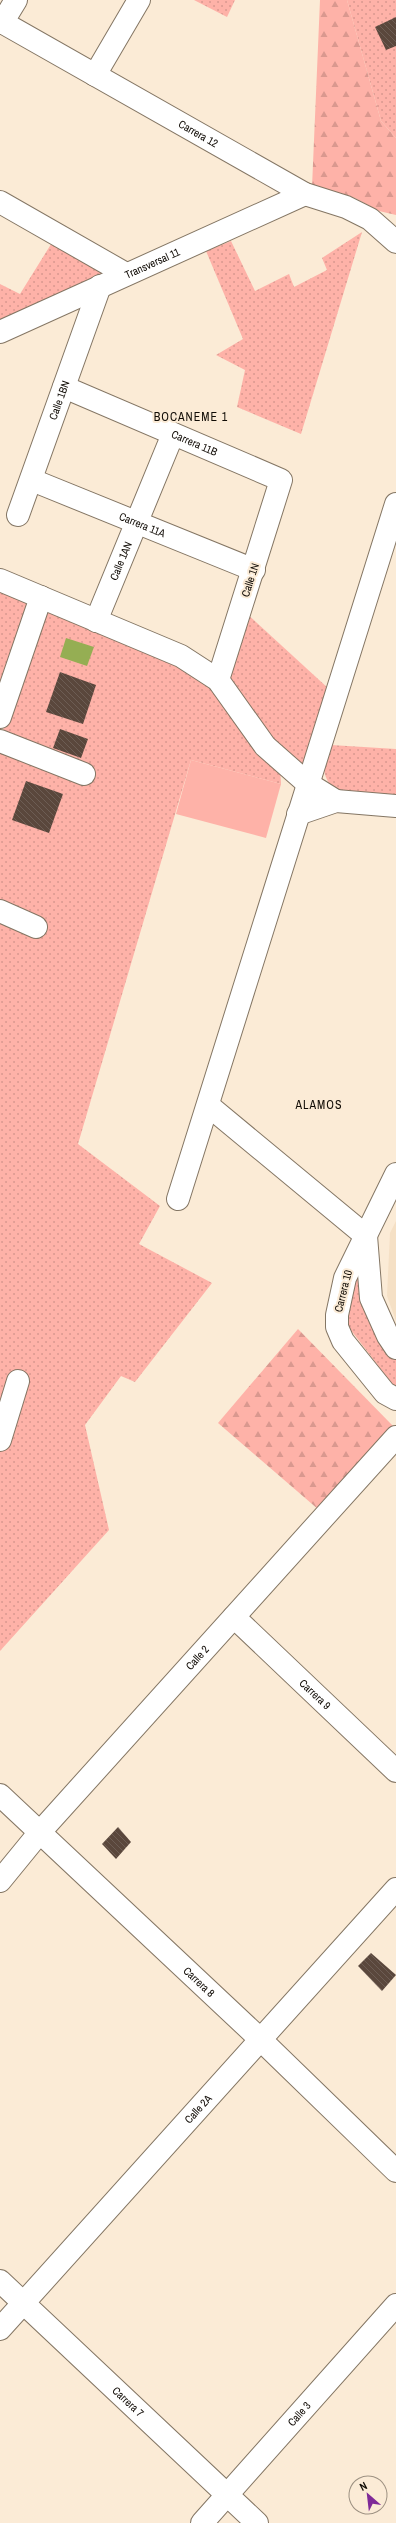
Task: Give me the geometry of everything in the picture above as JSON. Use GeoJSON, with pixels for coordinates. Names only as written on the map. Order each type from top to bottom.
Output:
{"type":"FeatureCollection","features":[{"type":"Feature","properties":{"kind":"main road"},"geometry":{"type":"LineString","coordinates":[[1,22],[16,0]]}},
{"type":"Feature","properties":{"kind":"main road"},"geometry":{"type":"LineString","coordinates":[[95,75],[139,0]]}},
{"type":"Feature","properties":{"kind":"main road","name":"Carrera 12"},"geometry":{"type":"LineString","coordinates":[[1,22],[305,194],[346,207],[370,219],[396,242]]}},
{"type":"Feature","properties":{"kind":"main road","name":"Transversal 11"},"geometry":{"type":"LineString","coordinates":[[0,332],[305,194]]}},
{"type":"Feature","properties":{"kind":"main road"},"geometry":{"type":"LineString","coordinates":[[0,202],[126,274]]}},
{"type":"Feature","properties":{"kind":"main road","name":"Calle 1BN"},"geometry":{"type":"LineString","coordinates":[[18,515],[32,480],[100,286]]}},
{"type":"Feature","properties":{"kind":"main road","name":"Carrera 11B"},"geometry":{"type":"LineString","coordinates":[[64,387],[281,480]]}},
{"type":"Feature","properties":{"kind":"main road","name":"Calle 1AN"},"geometry":{"type":"LineString","coordinates":[[96,621],[172,434]]}},
{"type":"Feature","properties":{"kind":"main road","name":"Carrera 11A"},"geometry":{"type":"LineString","coordinates":[[32,480],[254,570]]}},
{"type":"Feature","properties":{"kind":"main road","name":"Calle 1N"},"geometry":{"type":"LineString","coordinates":[[218,680],[254,570],[281,480]]}},
{"type":"Feature","properties":{"kind":"main road"},"geometry":{"type":"LineString","coordinates":[[178,1198],[209,1106],[307,783],[396,504]]}},
{"type":"Feature","properties":{"kind":"main road"},"geometry":{"type":"LineString","coordinates":[[0,580],[181,656],[218,680],[265,746],[307,783],[336,801]]}},
{"type":"Feature","properties":{"kind":"main road"},"geometry":{"type":"LineString","coordinates":[[0,717],[42,597]]}},
{"type":"Feature","properties":{"kind":"main road"},"geometry":{"type":"LineString","coordinates":[[0,740],[84,774]]}},
{"type":"Feature","properties":{"kind":"main road"},"geometry":{"type":"LineString","coordinates":[[298,814],[336,801],[396,806]]}},
{"type":"Feature","properties":{"kind":"main road"},"geometry":{"type":"LineString","coordinates":[[0,911],[36,927]]}},
{"type":"Feature","properties":{"kind":"main road"},"geometry":{"type":"LineString","coordinates":[[209,1106],[366,1236],[396,1174]]}},
{"type":"Feature","properties":{"kind":"main road","name":"Carrera 10"},"geometry":{"type":"LineString","coordinates":[[366,1236],[371,1298],[388,1336],[396,1348]]}},
{"type":"Feature","properties":{"kind":"main road","name":"Carrera 10"},"geometry":{"type":"LineString","coordinates":[[366,1236],[357,1249],[345,1278],[337,1327],[343,1341],[385,1392],[396,1399]]}},
{"type":"Feature","properties":{"kind":"main road"},"geometry":{"type":"LineString","coordinates":[[0,1440],[18,1381]]}},
{"type":"Feature","properties":{"kind":"main road","name":"Calle 2"},"geometry":{"type":"LineString","coordinates":[[0,1881],[40,1832],[396,1437]]}},
{"type":"Feature","properties":{"kind":"main road","name":"Carrera 9"},"geometry":{"type":"LineString","coordinates":[[234,1617],[396,1771]]}},
{"type":"Feature","properties":{"kind":"main road","name":"Carrera 8"},"geometry":{"type":"LineString","coordinates":[[0,1795],[260,2039],[396,2171]]}},
{"type":"Feature","properties":{"kind":"main road","name":"Calle 2A"},"geometry":{"type":"LineString","coordinates":[[0,2329],[396,1889]]}},
{"type":"Feature","properties":{"kind":"main road","name":"Carrera 7"},"geometry":{"type":"LineString","coordinates":[[0,2281],[257,2523]]}},
{"type":"Feature","properties":{"kind":"main road","name":"Calle 3"},"geometry":{"type":"LineString","coordinates":[[202,2523],[228,2496],[396,2305]]}},
{"type":"Feature","properties":{"kind":"shaded area"},"geometry":{"type":"Polygon","coordinates":[[[66,638],[94,647],[87,666],[60,657],[66,638]]]}},
{"type":"Feature","properties":{"kind":"shaded area"},"geometry":{"type":"Polygon","coordinates":[[[396,1221],[396,1321],[387,1296],[390,1233],[396,1221]]]}},
{"type":"Feature","properties":{"kind":"green space"},"geometry":{"type":"Polygon","coordinates":[[[194,0],[235,0],[227,17],[194,0]]]}},
{"type":"Feature","properties":{"kind":"green space"},"geometry":{"type":"Polygon","coordinates":[[[320,0],[347,0],[381,121],[396,138],[396,215],[379,211],[355,198],[312,187],[320,0]]]}},
{"type":"Feature","properties":{"kind":"green space"},"geometry":{"type":"Polygon","coordinates":[[[347,0],[396,0],[396,138],[381,121],[347,0]]]}},
{"type":"Feature","properties":{"kind":"green space"},"geometry":{"type":"Polygon","coordinates":[[[362,232],[301,434],[237,407],[245,370],[216,355],[243,339],[206,251],[231,241],[255,291],[289,274],[294,287],[327,270],[322,258],[362,232]]]}},
{"type":"Feature","properties":{"kind":"green space"},"geometry":{"type":"Polygon","coordinates":[[[53,241],[108,274],[0,323],[0,284],[20,294],[53,241]]]}},
{"type":"Feature","properties":{"kind":"green space"},"geometry":{"type":"Polygon","coordinates":[[[0,589],[33,604],[0,695],[0,589]]]}},
{"type":"Feature","properties":{"kind":"green space"},"geometry":{"type":"Polygon","coordinates":[[[45,605],[188,669],[214,689],[280,765],[281,784],[191,760],[78,1144],[160,1206],[139,1244],[212,1283],[135,1382],[121,1376],[85,1425],[109,1530],[0,1651],[0,739],[45,605]]]}},
{"type":"Feature","properties":{"kind":"green space"},"geometry":{"type":"Polygon","coordinates":[[[245,612],[329,689],[305,772],[269,738],[225,681],[245,612]]]}},
{"type":"Feature","properties":{"kind":"green space"},"geometry":{"type":"Polygon","coordinates":[[[331,745],[396,749],[396,798],[334,790],[326,778],[324,768],[331,745]]]}},
{"type":"Feature","properties":{"kind":"green space"},"geometry":{"type":"Polygon","coordinates":[[[191,760],[281,784],[266,838],[176,814],[191,760]]]}},
{"type":"Feature","properties":{"kind":"green space"},"geometry":{"type":"Polygon","coordinates":[[[363,1255],[396,1358],[396,1389],[347,1325],[349,1283],[363,1255]]]}},
{"type":"Feature","properties":{"kind":"green space"},"geometry":{"type":"Polygon","coordinates":[[[298,1329],[393,1426],[319,1510],[218,1423],[298,1329]]]}},
{"type":"Feature","properties":{"kind":"building"},"geometry":{"type":"Polygon","coordinates":[[[396,17],[396,46],[386,50],[375,27],[396,17]]]}},
{"type":"Feature","properties":{"kind":"building"},"geometry":{"type":"Polygon","coordinates":[[[60,672],[96,685],[83,724],[46,712],[60,672]]]}},
{"type":"Feature","properties":{"kind":"building"},"geometry":{"type":"Polygon","coordinates":[[[60,729],[88,739],[81,758],[53,748],[60,729]]]}},
{"type":"Feature","properties":{"kind":"building"},"geometry":{"type":"Polygon","coordinates":[[[26,781],[63,794],[49,833],[12,820],[26,781]]]}},
{"type":"Feature","properties":{"kind":"building"},"geometry":{"type":"Polygon","coordinates":[[[118,1827],[131,1842],[116,1859],[102,1844],[118,1827]]]}},
{"type":"Feature","properties":{"kind":"building"},"geometry":{"type":"Polygon","coordinates":[[[371,1953],[396,1975],[382,1991],[358,1966],[371,1953]]]}},
{"type":"Feature","properties":{"kind":"district","name":"BOCANEME 1"},"geometry":{"type":"Point","coordinates":[191,417]}},
{"type":"Feature","properties":{"kind":"district","name":"ALAMOS"},"geometry":{"type":"Point","coordinates":[319,1105]}}]}
